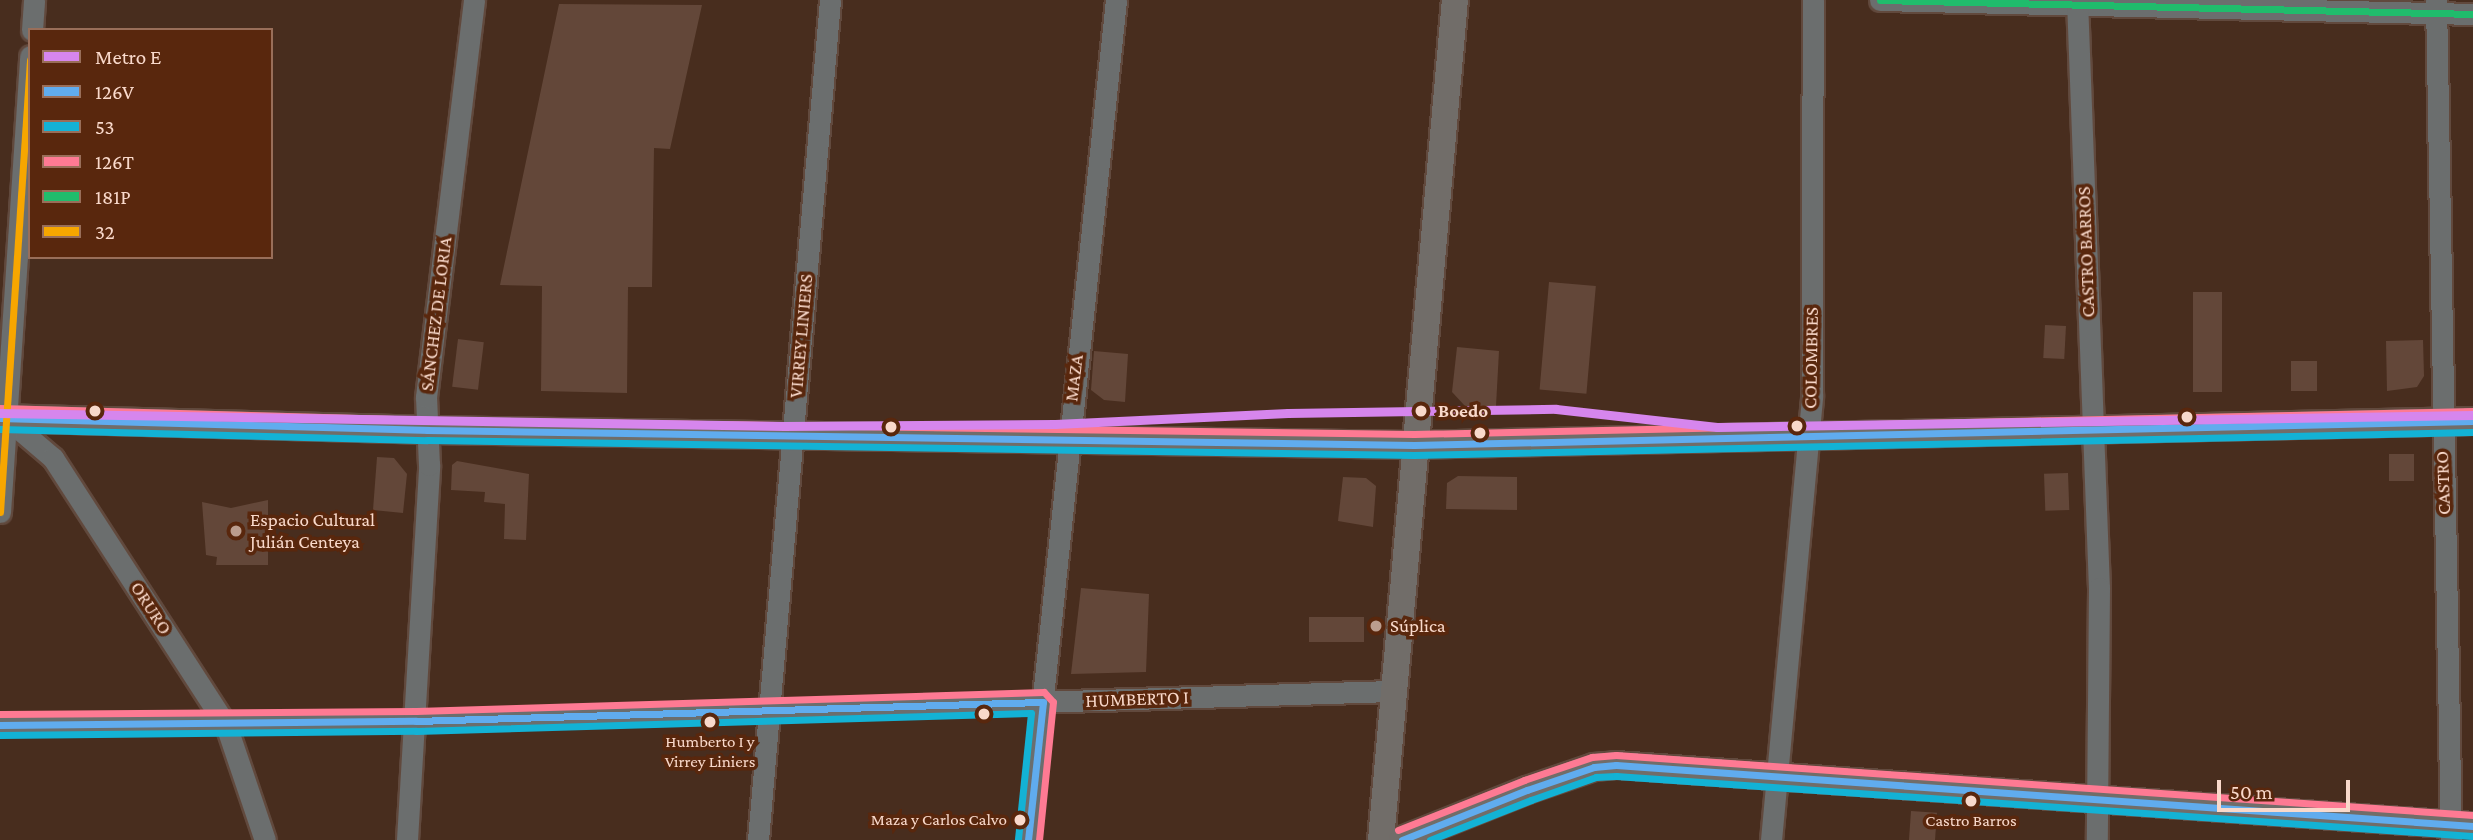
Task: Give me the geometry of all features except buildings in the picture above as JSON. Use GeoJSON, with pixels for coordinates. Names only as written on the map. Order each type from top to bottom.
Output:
{"type":"FeatureCollection","features":[{"type":"Feature","properties":{"kind":"main road"},"geometry":{"type":"LineString","coordinates":[[1381,840],[1392,691],[1455,0]]}},
{"type":"Feature","properties":{"kind":"main road"},"geometry":{"type":"LineString","coordinates":[[2,412],[427,430],[1414,445],[2091,427],[2473,421]]}},
{"type":"Feature","properties":{"kind":"main road"},"geometry":{"type":"LineString","coordinates":[[1402,840],[1594,767],[1777,776],[2459,831]]}},
{"type":"Feature","properties":{"kind":"street"},"geometry":{"type":"LineString","coordinates":[[32,28],[33,0]]}},
{"type":"Feature","properties":{"kind":"street","name":"SÁNCHEZ DE LORIA"},"geometry":{"type":"LineString","coordinates":[[407,840],[416,721],[426,397],[474,0]]}},
{"type":"Feature","properties":{"kind":"street","name":"VIRREY LINIERS"},"geometry":{"type":"LineString","coordinates":[[758,840],[830,0]]}},
{"type":"Feature","properties":{"kind":"street","name":"MAZA"},"geometry":{"type":"LineString","coordinates":[[1028,840],[1067,439],[1116,0]]}},
{"type":"Feature","properties":{"kind":"street","name":"COLOMBRES"},"geometry":{"type":"LineString","coordinates":[[1772,840],[1809,436],[1814,0]]}},
{"type":"Feature","properties":{"kind":"street"},"geometry":{"type":"LineString","coordinates":[[1880,0],[2436,7],[2473,14]]}},
{"type":"Feature","properties":{"kind":"street","name":"CASTRO BARROS"},"geometry":{"type":"LineString","coordinates":[[2077,2],[2099,588],[2101,801],[2097,840]]}},
{"type":"Feature","properties":{"kind":"street","name":"CASTRO"},"geometry":{"type":"LineString","coordinates":[[2436,7],[2441,422],[2459,831]]}},
{"type":"Feature","properties":{"kind":"street"},"geometry":{"type":"LineString","coordinates":[[0,512],[2,412],[28,81]]}},
{"type":"Feature","properties":{"kind":"street","name":"ORURO"},"geometry":{"type":"LineString","coordinates":[[2,412],[53,458],[226,725],[265,840]]}},
{"type":"Feature","properties":{"kind":"street","name":"HUMBERTO I"},"geometry":{"type":"LineString","coordinates":[[0,725],[226,725],[416,721],[1392,691]]}},
{"type":"Feature","properties":{"kind":"metro line","name":"E"},"geometry":{"type":"LineString","coordinates":[[0,413],[784,426],[1055,424],[1288,413],[1556,409],[1717,427],[2473,415]]}},
{"type":"Feature","properties":{"kind":"transit line","name":"181P"},"geometry":{"type":"LineString","coordinates":[[1880,0],[2473,14]]}},
{"type":"Feature","properties":{"kind":"transit line","name":"32"},"geometry":{"type":"LineString","coordinates":[[0,512],[28,90]]}},
{"type":"Feature","properties":{"kind":"transit line","name":"126T"},"geometry":{"type":"LineString","coordinates":[[0,408],[427,420],[1414,434],[2473,411]]}},
{"type":"Feature","properties":{"kind":"transit line","name":"126V"},"geometry":{"type":"LineString","coordinates":[[0,418],[427,430],[1414,445],[2473,421]]}},
{"type":"Feature","properties":{"kind":"transit line","name":"53"},"geometry":{"type":"LineString","coordinates":[[0,429],[427,440],[1414,455],[2473,432]]}},
{"type":"Feature","properties":{"kind":"transit line","name":"126T"},"geometry":{"type":"LineString","coordinates":[[0,714],[416,711],[1044,692],[1053,702],[1039,840]]}},
{"type":"Feature","properties":{"kind":"transit line","name":"126V"},"geometry":{"type":"LineString","coordinates":[[0,725],[416,721],[1043,702],[1028,840]]}},
{"type":"Feature","properties":{"kind":"transit line","name":"53"},"geometry":{"type":"LineString","coordinates":[[0,735],[416,731],[1031,713],[1018,839]]}},
{"type":"Feature","properties":{"kind":"transit line","name":"126T"},"geometry":{"type":"LineString","coordinates":[[1398,830],[1524,780],[1592,757],[1616,755],[2473,815]]}},
{"type":"Feature","properties":{"kind":"transit line","name":"126V"},"geometry":{"type":"LineString","coordinates":[[1402,840],[1527,790],[1594,767],[1616,765],[2473,826]]}},
{"type":"Feature","properties":{"kind":"transit line","name":"53"},"geometry":{"type":"LineString","coordinates":[[1430,840],[1596,777],[1616,776],[2472,836]]}},
{"type":"Feature","properties":{"kind":"place","name":"Boedo"},"geometry":{"type":"Point","coordinates":[1421,411]}},
{"type":"Feature","properties":{"kind":"place","name":"Espacio Cultural Julián Centeya"},"geometry":{"type":"Point","coordinates":[236,531]}},
{"type":"Feature","properties":{"kind":"place","name":"Súplica"},"geometry":{"type":"Point","coordinates":[1376,626]}},
{"type":"Feature","properties":{"kind":"place","name":"Humberto I y Virrey Liniers"},"geometry":{"type":"Point","coordinates":[710,722]}},
{"type":"Feature","properties":{"kind":"place","name":"Castro Barros"},"geometry":{"type":"Point","coordinates":[1971,801]}},
{"type":"Feature","properties":{"kind":"place","name":"Maza y Carlos Calvo"},"geometry":{"type":"Point","coordinates":[1020,820]}}]}
